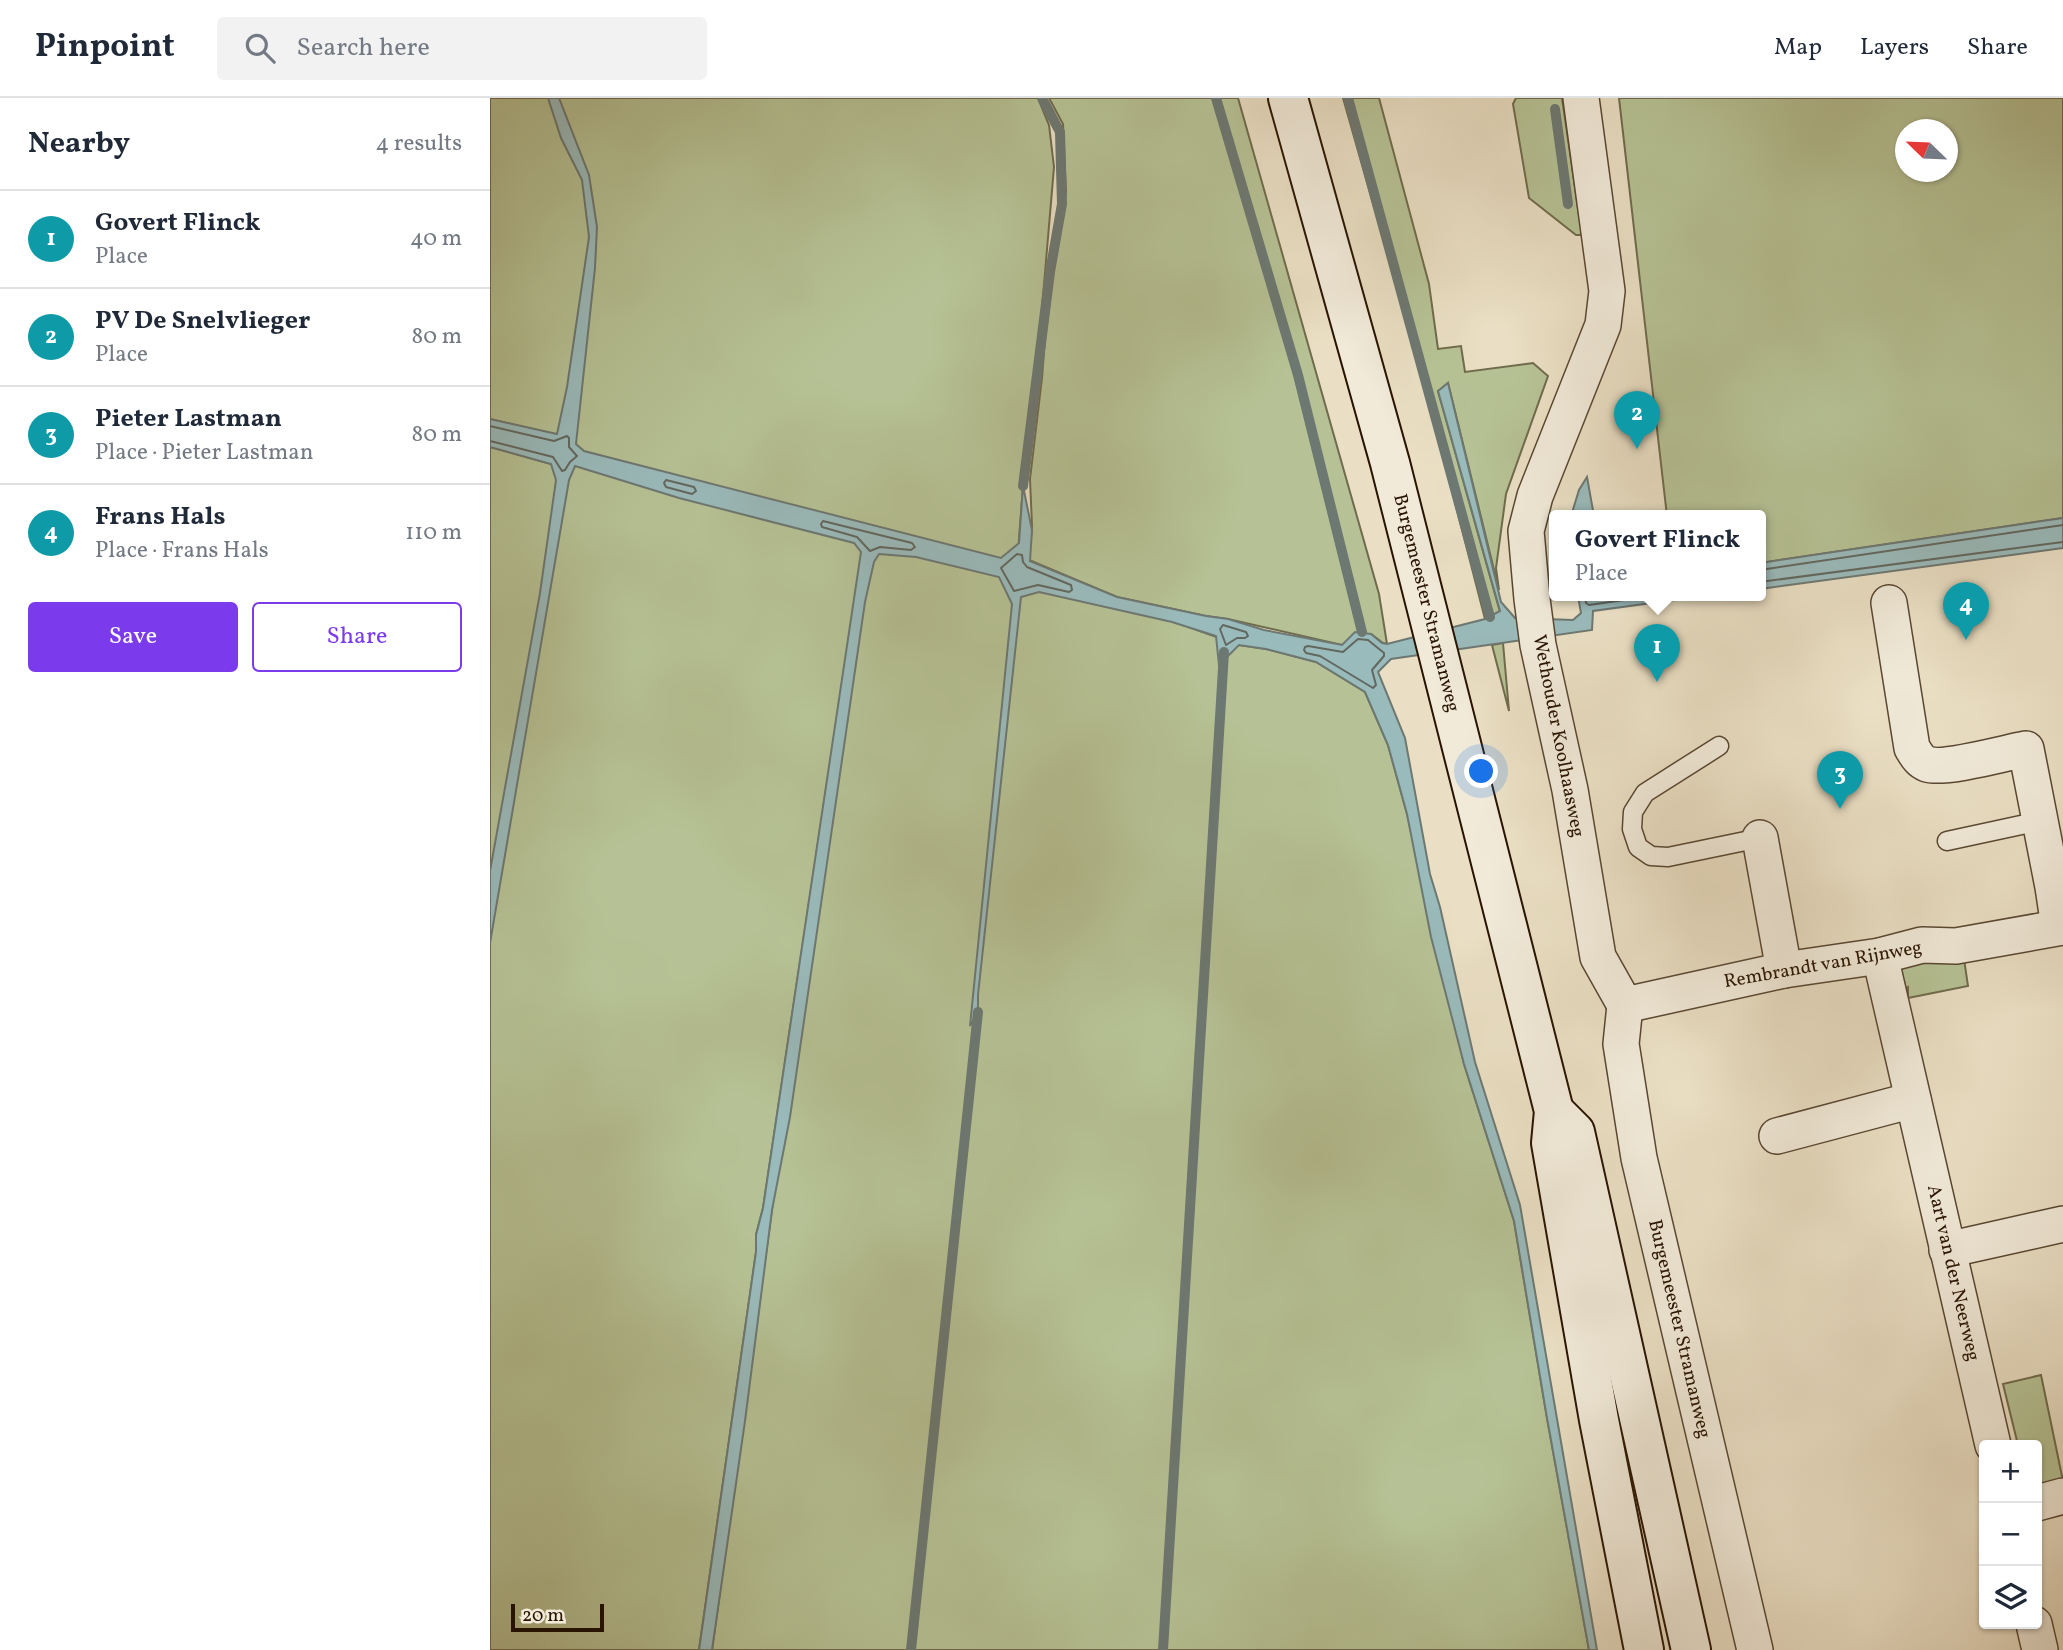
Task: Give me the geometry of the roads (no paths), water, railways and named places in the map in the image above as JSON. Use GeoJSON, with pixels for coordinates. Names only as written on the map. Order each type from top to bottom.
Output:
{"type":"FeatureCollection","features":[{"type":"Feature","properties":{"kind":"main road","name":"Burgemeester Stramanweg"},"geometry":{"type":"LineString","coordinates":[[1288,98],[1390,463],[1554,1111],[1551,1143],[1599,1420],[1644,1650]]}},
{"type":"Feature","properties":{"kind":"main road","name":"Burgemeester Stramanweg"},"geometry":{"type":"LineString","coordinates":[[1554,1111],[1575,1132],[1691,1650]]}},
{"type":"Feature","properties":{"kind":"street","name":"Wethouder Koolhaasweg"},"geometry":{"type":"LineString","coordinates":[[1581,98],[1607,291],[1602,325],[1535,496],[1527,531],[1538,645],[1570,790],[1598,957],[1625,1004]]}},
{"type":"Feature","properties":{"kind":"street"},"geometry":{"type":"LineString","coordinates":[[1889,603],[1912,748],[1918,758],[1927,764],[1948,764],[2026,750],[2061,927]]}},
{"type":"Feature","properties":{"kind":"street"},"geometry":{"type":"LineString","coordinates":[[1760,838],[1784,970]]}},
{"type":"Feature","properties":{"kind":"street","name":"Rembrandt van Rijnweg"},"geometry":{"type":"LineString","coordinates":[[1625,1004],[1784,970],[1880,956],[1922,945],[1956,946],[2061,927]]}},
{"type":"Feature","properties":{"kind":"street","name":"Aart van der Neerweg"},"geometry":{"type":"LineString","coordinates":[[1880,956],[1992,1440]]}},
{"type":"Feature","properties":{"kind":"street","name":"Burgemeester Stramanweg"},"geometry":{"type":"LineString","coordinates":[[1625,1004],[1620,1044],[1639,1158],[1755,1650]]}},
{"type":"Feature","properties":{"kind":"street"},"geometry":{"type":"LineString","coordinates":[[1777,1136],[1913,1101]]}},
{"type":"Feature","properties":{"kind":"street"},"geometry":{"type":"LineString","coordinates":[[1947,1250],[2063,1224]]}},
{"type":"Feature","properties":{"kind":"street"},"geometry":{"type":"LineString","coordinates":[[2042,1502],[2063,1496]]}},
{"type":"Feature","properties":{"kind":"street"},"geometry":{"type":"LineString","coordinates":[[2035,1629],[2040,1650]]}},
{"type":"Feature","properties":{"kind":"lane"},"geometry":{"type":"LineString","coordinates":[[1719,746],[1645,793],[1633,812],[1632,829],[1638,847],[1651,856],[1668,857],[1760,838]]}},
{"type":"Feature","properties":{"kind":"lane"},"geometry":{"type":"LineString","coordinates":[[1947,841],[2040,821]]}},
{"type":"Feature","properties":{"kind":"water"},"geometry":{"type":"Polygon","coordinates":[[[548,98],[559,98],[589,175],[597,227],[576,444],[584,451],[1001,558],[1019,543],[1023,486],[1032,530],[1030,561],[1117,597],[1342,645],[1355,632],[1371,634],[1387,644],[1485,619],[1500,611],[1438,391],[1448,383],[1501,602],[1515,618],[1573,620],[1581,613],[1579,601],[1667,601],[1593,611],[1592,630],[1391,659],[1378,672],[1405,738],[1430,874],[1475,1062],[1520,1205],[1597,1650],[1589,1650],[1514,1221],[1464,1064],[1431,937],[1407,814],[1388,745],[1365,692],[1316,662],[1266,649],[1239,645],[1219,665],[1216,636],[1172,622],[1039,592],[1021,597],[978,1012],[970,1026],[1012,604],[999,577],[916,557],[879,554],[874,562],[865,602],[790,1117],[772,1210],[712,1650],[699,1650],[756,1252],[756,1235],[763,1208],[861,552],[854,543],[679,498],[575,466],[569,480],[490,943],[490,871],[540,593],[556,480],[551,464],[490,447],[490,419],[557,434],[567,387],[589,237],[582,180],[561,138],[548,98]]]}},
{"type":"Feature","properties":{"kind":"water"},"geometry":{"type":"Polygon","coordinates":[[[1587,477],[1593,510],[1573,510],[1579,490],[1587,477]]]}},
{"type":"Feature","properties":{"kind":"water"},"geometry":{"type":"Polygon","coordinates":[[[2063,518],[2063,548],[1766,588],[1766,562],[2063,518]]]}},
{"type":"Feature","properties":{"kind":"waterway"},"geometry":{"type":"LineString","coordinates":[[1023,486],[1050,272],[1062,204],[1060,132],[1042,98]]}},
{"type":"Feature","properties":{"kind":"waterway"},"geometry":{"type":"LineString","coordinates":[[1216,98],[1298,375],[1362,632]]}},
{"type":"Feature","properties":{"kind":"waterway"},"geometry":{"type":"LineString","coordinates":[[1348,98],[1490,617]]}},
{"type":"Feature","properties":{"kind":"waterway"},"geometry":{"type":"LineString","coordinates":[[1555,109],[1568,204]]}},
{"type":"Feature","properties":{"kind":"waterway"},"geometry":{"type":"LineString","coordinates":[[1163,1650],[1224,652]]}},
{"type":"Feature","properties":{"kind":"waterway"},"geometry":{"type":"LineString","coordinates":[[911,1650],[978,1012]]}},
{"type":"Feature","properties":{"kind":"place","name":"PV De Snelvlieger"},"geometry":{"type":"Point","coordinates":[1637,449]}},
{"type":"Feature","properties":{"kind":"place","name":"Frans Hals"},"geometry":{"type":"Point","coordinates":[1966,640]}},
{"type":"Feature","properties":{"kind":"place","name":"Govert Flinck"},"geometry":{"type":"Point","coordinates":[1657,682]}},
{"type":"Feature","properties":{"kind":"place","name":"Pieter Lastman"},"geometry":{"type":"Point","coordinates":[1840,809]}}]}
